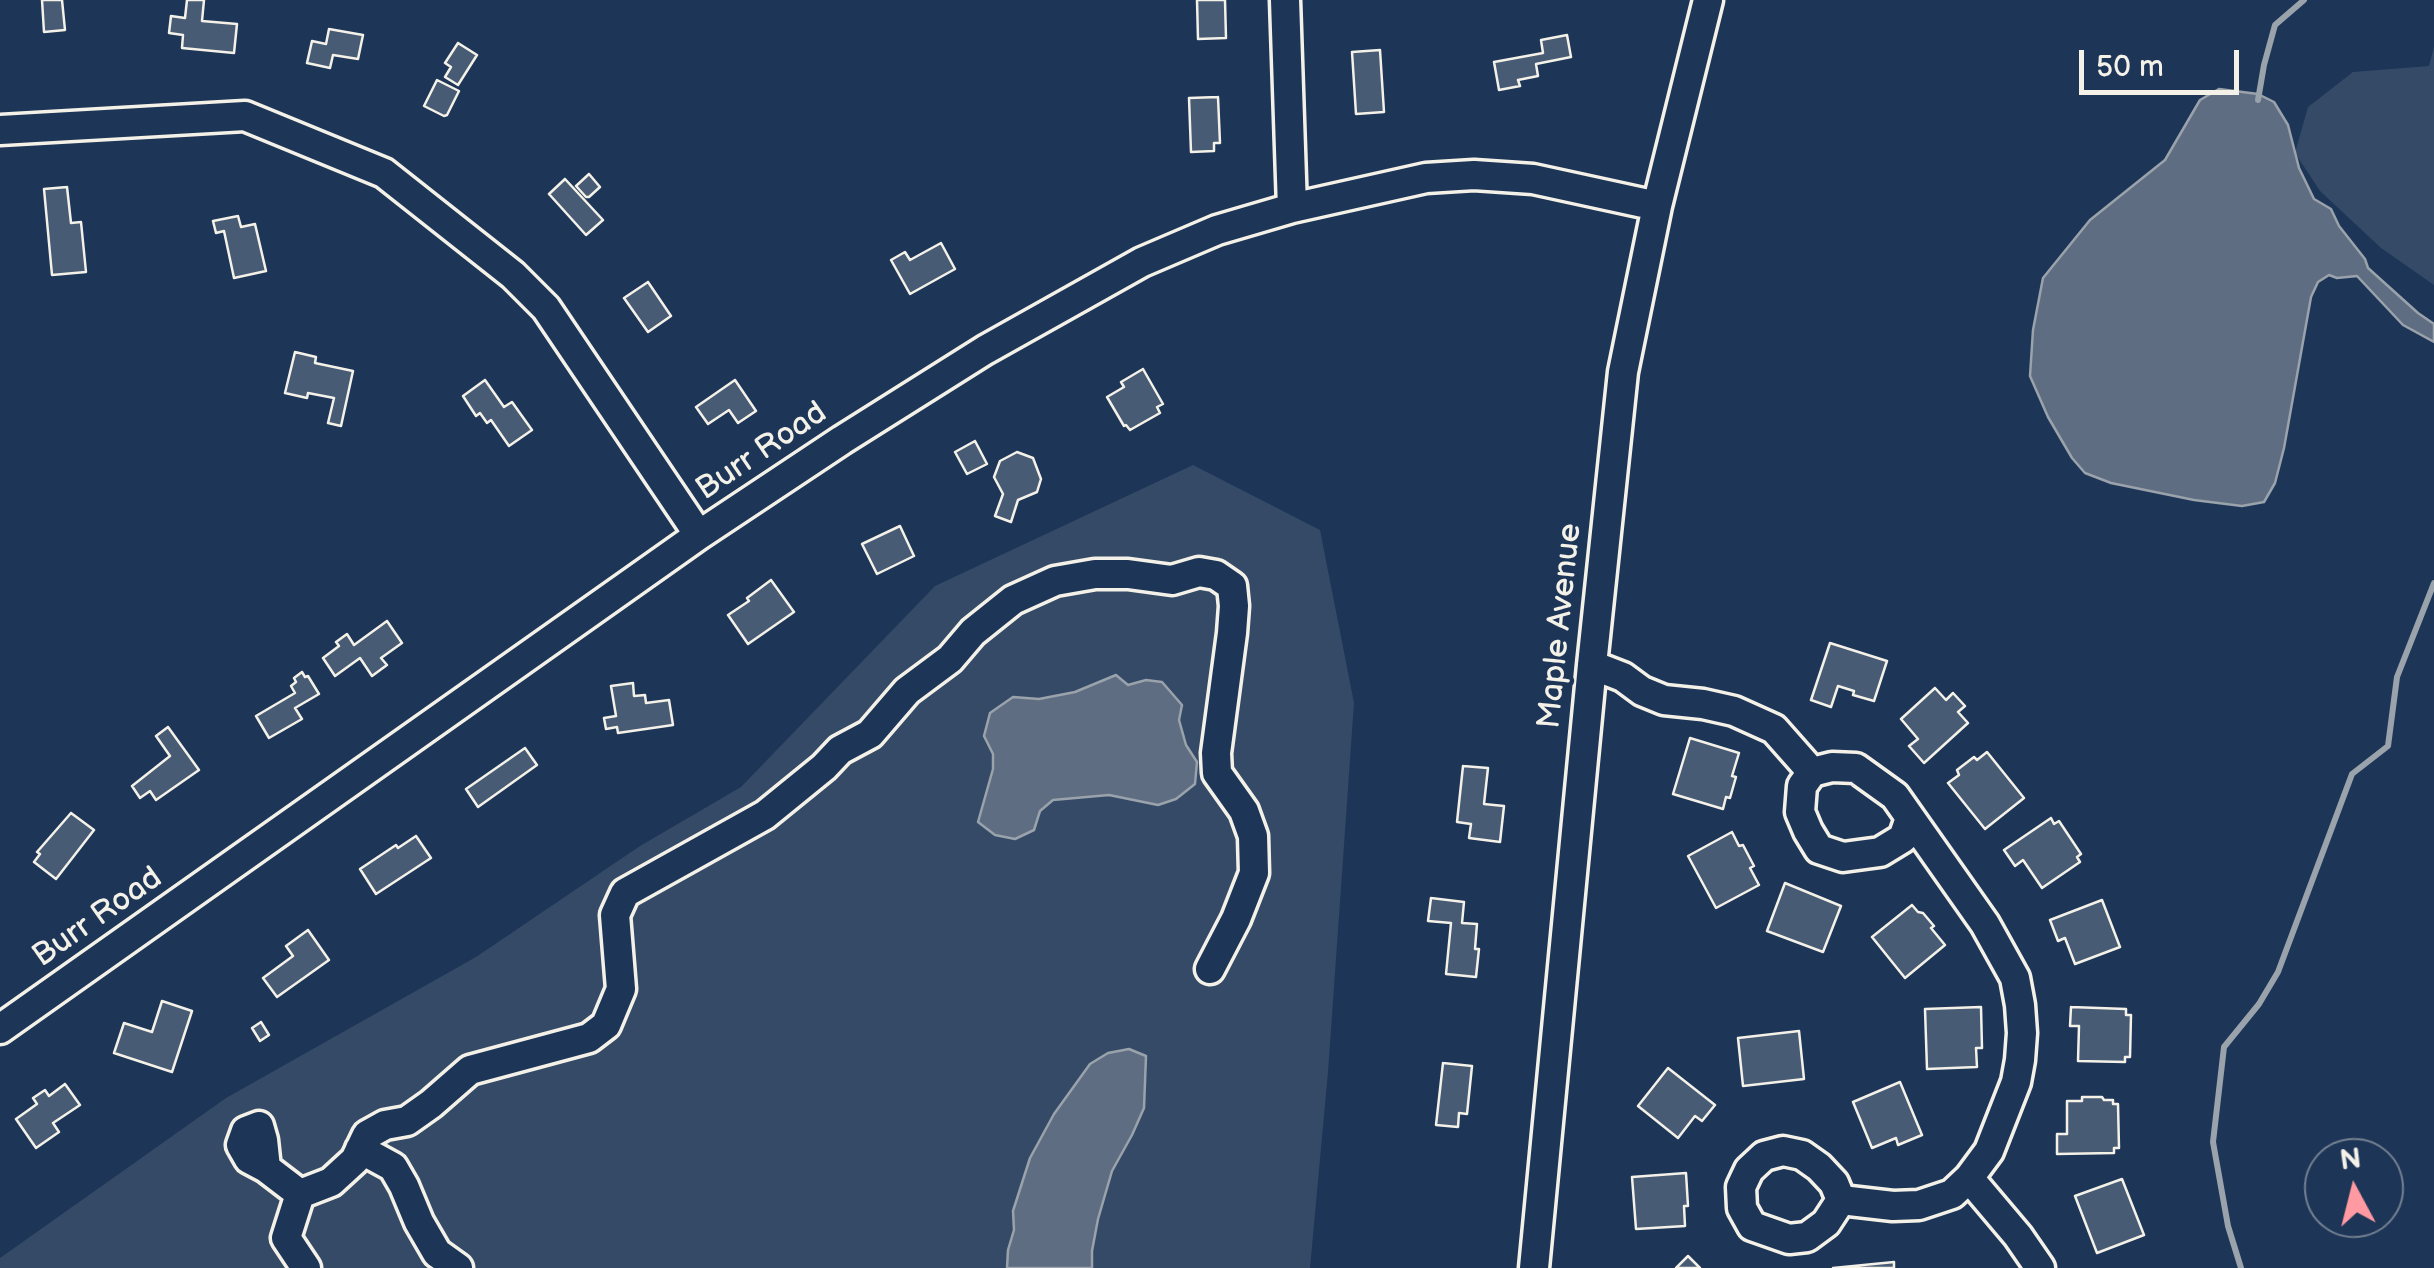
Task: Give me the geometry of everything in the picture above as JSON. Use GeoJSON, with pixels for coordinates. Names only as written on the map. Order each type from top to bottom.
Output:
{"type":"FeatureCollection","features":[{"type":"Feature","properties":{"kind":"street"},"geometry":{"type":"LineString","coordinates":[[1285,0],[1292,208]]}},
{"type":"Feature","properties":{"kind":"street","name":"Maple Avenue"},"geometry":{"type":"LineString","coordinates":[[1534,1268],[1623,372],[1657,206],[1708,0]]}},
{"type":"Feature","properties":{"kind":"street"},"geometry":{"type":"LineString","coordinates":[[0,130],[245,116],[384,173],[513,275],[546,308],[700,535]]}},
{"type":"Feature","properties":{"kind":"street","name":"Burr Road"},"geometry":{"type":"LineString","coordinates":[[0,1029],[700,535],[985,350],[1142,262],[1216,230],[1292,208],[1426,178],[1474,175],[1533,179],[1657,206]]}},
{"type":"Feature","properties":{"kind":"street"},"geometry":{"type":"LineString","coordinates":[[300,1194],[331,1182],[355,1160],[367,1135],[408,1121],[470,1070],[589,1038],[606,1026],[621,989],[615,915],[625,893],[765,815],[840,750],[870,734],[908,691],[950,659],[973,632],[1013,600],[1055,581],[1094,574],[1172,580],[1199,572],[1216,575],[1232,586],[1232,633],[1216,773],[1244,811],[1252,836],[1254,873],[1236,920],[1210,969]]}},
{"type":"Feature","properties":{"kind":"street"},"geometry":{"type":"LineString","coordinates":[[1592,666],[1623,677],[1642,692],[1664,700],[1734,711],[1774,729],[1812,772]]}},
{"type":"Feature","properties":{"kind":"street"},"geometry":{"type":"LineString","coordinates":[[1841,1200],[1919,1205],[1952,1194],[1970,1178],[1989,1151],[2016,1082],[2022,1033],[2015,978],[1985,924],[1895,796],[1856,768],[1832,767],[1812,772],[1802,786],[1800,812],[1808,831],[1819,849],[1843,857],[1880,852],[1903,838],[1910,818]]}},
{"type":"Feature","properties":{"kind":"street"},"geometry":{"type":"LineString","coordinates":[[360,1149],[393,1167],[436,1253],[458,1268]]}},
{"type":"Feature","properties":{"kind":"street"},"geometry":{"type":"LineString","coordinates":[[266,1168],[300,1194]]}},
{"type":"Feature","properties":{"kind":"street"},"geometry":{"type":"LineString","coordinates":[[1970,1178],[2040,1268]]}},
{"type":"Feature","properties":{"kind":"street"},"geometry":{"type":"LineString","coordinates":[[280,1268],[300,1194]]}},
{"type":"Feature","properties":{"kind":"street"},"geometry":{"type":"LineString","coordinates":[[286,1238],[306,1268]]}},
{"type":"Feature","properties":{"kind":"shaded area"},"geometry":{"type":"Polygon","coordinates":[[[2434,47],[2434,285],[2381,248],[2320,191],[2295,153],[2308,107],[2353,72],[2429,66],[2434,47]]]}},
{"type":"Feature","properties":{"kind":"shaded area"},"geometry":{"type":"Polygon","coordinates":[[[2219,89],[2258,94],[2274,102],[2288,125],[2299,168],[2314,199],[2331,209],[2368,268],[2434,324],[2434,342],[2403,325],[2357,276],[2329,275],[2318,282],[2311,297],[2275,483],[2264,502],[2242,506],[2111,483],[2085,473],[2048,417],[2030,376],[2033,330],[2043,278],[2090,220],[2165,160],[2200,100],[2219,89]]]}},
{"type":"Feature","properties":{"kind":"shaded area"},"geometry":{"type":"Polygon","coordinates":[[[1193,465],[1320,530],[1354,703],[1310,1268],[0,1268],[0,1258],[226,1098],[476,957],[640,846],[741,787],[935,586],[1193,465]]]}},
{"type":"Feature","properties":{"kind":"shaded area"},"geometry":{"type":"Polygon","coordinates":[[[1116,675],[1128,685],[1146,680],[1162,682],[1182,705],[1179,720],[1186,745],[1197,762],[1195,784],[1176,799],[1158,805],[1109,795],[1053,800],[1040,811],[1034,830],[1015,839],[995,835],[978,822],[993,769],[993,754],[984,736],[990,713],[1013,697],[1039,699],[1075,692],[1116,675]]]}},
{"type":"Feature","properties":{"kind":"shaded area"},"geometry":{"type":"Polygon","coordinates":[[[1129,1049],[1146,1056],[1144,1108],[1112,1171],[1098,1219],[1092,1268],[1007,1268],[1013,1211],[1030,1158],[1054,1114],[1090,1064],[1108,1053],[1129,1049]]]}},
{"type":"Feature","properties":{"kind":"building"},"geometry":{"type":"Polygon","coordinates":[[[42,0],[62,0],[65,30],[44,32],[42,0]]]}},
{"type":"Feature","properties":{"kind":"building"},"geometry":{"type":"Polygon","coordinates":[[[187,0],[204,0],[202,21],[237,24],[234,53],[182,48],[183,35],[169,33],[171,16],[185,18],[187,0]]]}},
{"type":"Feature","properties":{"kind":"building"},"geometry":{"type":"Polygon","coordinates":[[[1197,0],[1225,0],[1226,38],[1198,39],[1197,0]]]}},
{"type":"Feature","properties":{"kind":"building"},"geometry":{"type":"Polygon","coordinates":[[[329,29],[363,35],[358,59],[333,55],[330,68],[307,63],[312,41],[326,44],[329,29]]]}},
{"type":"Feature","properties":{"kind":"building"},"geometry":{"type":"Polygon","coordinates":[[[1567,35],[1571,57],[1536,64],[1538,76],[1518,80],[1520,86],[1499,90],[1494,62],[1543,53],[1541,40],[1567,35]]]}},
{"type":"Feature","properties":{"kind":"building"},"geometry":{"type":"Polygon","coordinates":[[[458,43],[477,55],[458,85],[445,77],[451,67],[445,63],[458,43]]]}},
{"type":"Feature","properties":{"kind":"building"},"geometry":{"type":"Polygon","coordinates":[[[1380,50],[1384,112],[1356,114],[1352,52],[1380,50]]]}},
{"type":"Feature","properties":{"kind":"building"},"geometry":{"type":"Polygon","coordinates":[[[437,80],[459,91],[444,116],[424,106],[437,80]]]}},
{"type":"Feature","properties":{"kind":"building"},"geometry":{"type":"Polygon","coordinates":[[[1218,97],[1220,143],[1214,143],[1214,151],[1191,152],[1189,98],[1218,97]]]}},
{"type":"Feature","properties":{"kind":"building"},"geometry":{"type":"Polygon","coordinates":[[[589,174],[600,187],[586,197],[576,186],[589,174]]]}},
{"type":"Feature","properties":{"kind":"building"},"geometry":{"type":"Polygon","coordinates":[[[565,179],[603,220],[586,235],[549,194],[565,179]]]}},
{"type":"Feature","properties":{"kind":"building"},"geometry":{"type":"Polygon","coordinates":[[[67,187],[71,223],[81,222],[86,272],[52,275],[44,189],[67,187]]]}},
{"type":"Feature","properties":{"kind":"building"},"geometry":{"type":"Polygon","coordinates":[[[238,216],[241,227],[255,224],[266,271],[234,278],[224,231],[216,233],[213,221],[238,216]]]}},
{"type":"Feature","properties":{"kind":"building"},"geometry":{"type":"Polygon","coordinates":[[[941,243],[955,269],[910,294],[891,260],[905,252],[910,260],[941,243]]]}},
{"type":"Feature","properties":{"kind":"building"},"geometry":{"type":"Polygon","coordinates":[[[648,282],[671,316],[648,332],[624,298],[648,282]]]}},
{"type":"Feature","properties":{"kind":"building"},"geometry":{"type":"Polygon","coordinates":[[[295,352],[316,357],[315,363],[353,371],[341,426],[328,423],[334,398],[285,393],[295,352]]]}},
{"type":"Feature","properties":{"kind":"building"},"geometry":{"type":"Polygon","coordinates":[[[1143,369],[1163,404],[1157,407],[1160,413],[1130,430],[1107,397],[1124,387],[1121,382],[1143,369]]]}},
{"type":"Feature","properties":{"kind":"building"},"geometry":{"type":"Polygon","coordinates":[[[485,380],[504,407],[512,402],[532,430],[509,446],[491,420],[487,423],[480,413],[476,416],[463,396],[485,380]]]}},
{"type":"Feature","properties":{"kind":"building"},"geometry":{"type":"Polygon","coordinates":[[[735,380],[756,411],[738,423],[729,410],[708,424],[696,407],[735,380]]]}},
{"type":"Feature","properties":{"kind":"building"},"geometry":{"type":"Polygon","coordinates":[[[975,441],[987,464],[967,474],[955,452],[975,441]]]}},
{"type":"Feature","properties":{"kind":"building"},"geometry":{"type":"Polygon","coordinates":[[[1017,452],[1033,458],[1041,479],[1037,492],[1018,500],[1011,522],[995,516],[1003,494],[994,477],[1000,461],[1017,452]]]}},
{"type":"Feature","properties":{"kind":"building"},"geometry":{"type":"Polygon","coordinates":[[[900,526],[914,556],[877,574],[862,544],[900,526]]]}},
{"type":"Feature","properties":{"kind":"building"},"geometry":{"type":"Polygon","coordinates":[[[771,580],[794,612],[748,644],[728,615],[771,580]]]}},
{"type":"Feature","properties":{"kind":"building"},"geometry":{"type":"Polygon","coordinates":[[[387,621],[402,643],[381,658],[387,665],[372,676],[360,658],[335,676],[323,658],[339,646],[336,642],[347,634],[354,645],[387,621]]]}},
{"type":"Feature","properties":{"kind":"building"},"geometry":{"type":"Polygon","coordinates":[[[1830,643],[1887,661],[1874,701],[1838,686],[1831,707],[1811,700],[1830,643]]]}},
{"type":"Feature","properties":{"kind":"building"},"geometry":{"type":"Polygon","coordinates":[[[302,672],[319,694],[295,708],[302,719],[269,738],[256,716],[295,693],[291,686],[302,672]]]}},
{"type":"Feature","properties":{"kind":"building"},"geometry":{"type":"Polygon","coordinates":[[[633,683],[634,696],[645,695],[646,703],[669,700],[673,725],[618,733],[617,727],[606,729],[604,718],[616,716],[611,686],[633,683]]]}},
{"type":"Feature","properties":{"kind":"building"},"geometry":{"type":"Polygon","coordinates":[[[1935,688],[1946,700],[1953,693],[1965,706],[1958,712],[1968,723],[1924,763],[1909,746],[1918,739],[1901,719],[1935,688]]]}},
{"type":"Feature","properties":{"kind":"building"},"geometry":{"type":"Polygon","coordinates":[[[168,727],[199,770],[156,800],[150,791],[140,798],[132,786],[170,756],[156,736],[168,727]]]}},
{"type":"Feature","properties":{"kind":"building"},"geometry":{"type":"Polygon","coordinates":[[[1690,738],[1739,753],[1730,798],[1726,797],[1723,809],[1673,794],[1690,738]]]}},
{"type":"Feature","properties":{"kind":"building"},"geometry":{"type":"Polygon","coordinates":[[[525,748],[537,765],[478,807],[466,789],[525,748]]]}},
{"type":"Feature","properties":{"kind":"building"},"geometry":{"type":"Polygon","coordinates":[[[1987,752],[2024,798],[1985,829],[1948,783],[1959,775],[1957,770],[1987,752]]]}},
{"type":"Feature","properties":{"kind":"building"},"geometry":{"type":"Polygon","coordinates":[[[1463,766],[1488,768],[1484,804],[1504,806],[1500,842],[1469,838],[1471,824],[1457,822],[1463,766]]]}},
{"type":"Feature","properties":{"kind":"building"},"geometry":{"type":"Polygon","coordinates":[[[71,813],[94,830],[56,879],[34,862],[40,854],[37,852],[71,813]]]}},
{"type":"Feature","properties":{"kind":"building"},"geometry":{"type":"Polygon","coordinates":[[[2051,818],[2054,824],[2059,821],[2081,854],[2077,857],[2080,862],[2042,888],[2023,860],[2015,866],[2004,850],[2051,818]]]}},
{"type":"Feature","properties":{"kind":"building"},"geometry":{"type":"Polygon","coordinates":[[[1732,832],[1754,866],[1750,868],[1759,885],[1716,908],[1688,856],[1732,832]]]}},
{"type":"Feature","properties":{"kind":"building"},"geometry":{"type":"Polygon","coordinates":[[[416,836],[431,858],[376,894],[360,869],[416,836]]]}},
{"type":"Feature","properties":{"kind":"building"},"geometry":{"type":"Polygon","coordinates":[[[1785,883],[1841,906],[1823,952],[1767,931],[1785,883]]]}},
{"type":"Feature","properties":{"kind":"building"},"geometry":{"type":"Polygon","coordinates":[[[1431,898],[1464,902],[1462,923],[1477,924],[1476,977],[1446,974],[1451,923],[1428,921],[1431,898]]]}},
{"type":"Feature","properties":{"kind":"building"},"geometry":{"type":"Polygon","coordinates":[[[2102,900],[2120,947],[2075,964],[2065,938],[2058,941],[2050,920],[2102,900]]]}},
{"type":"Feature","properties":{"kind":"building"},"geometry":{"type":"Polygon","coordinates":[[[1912,905],[1934,926],[1931,928],[1945,945],[1905,978],[1872,937],[1912,905]]]}},
{"type":"Feature","properties":{"kind":"building"},"geometry":{"type":"Polygon","coordinates":[[[308,930],[329,960],[277,997],[263,978],[293,956],[286,946],[308,930]]]}},
{"type":"Feature","properties":{"kind":"building"},"geometry":{"type":"Polygon","coordinates":[[[162,1001],[192,1011],[172,1072],[114,1053],[124,1023],[152,1032],[162,1001]]]}},
{"type":"Feature","properties":{"kind":"building"},"geometry":{"type":"Polygon","coordinates":[[[1981,1007],[1982,1048],[1976,1048],[1977,1067],[1927,1069],[1925,1009],[1981,1007]]]}},
{"type":"Feature","properties":{"kind":"building"},"geometry":{"type":"Polygon","coordinates":[[[2071,1007],[2126,1009],[2126,1015],[2131,1015],[2130,1057],[2125,1057],[2125,1062],[2078,1061],[2079,1026],[2070,1026],[2071,1007]]]}},
{"type":"Feature","properties":{"kind":"building"},"geometry":{"type":"Polygon","coordinates":[[[261,1022],[269,1035],[260,1041],[252,1028],[261,1022]]]}},
{"type":"Feature","properties":{"kind":"building"},"geometry":{"type":"Polygon","coordinates":[[[1799,1031],[1804,1079],[1743,1086],[1738,1038],[1799,1031]]]}},
{"type":"Feature","properties":{"kind":"building"},"geometry":{"type":"Polygon","coordinates":[[[1443,1063],[1472,1066],[1467,1114],[1459,1113],[1458,1127],[1436,1125],[1443,1063]]]}},
{"type":"Feature","properties":{"kind":"building"},"geometry":{"type":"Polygon","coordinates":[[[1668,1068],[1715,1105],[1702,1121],[1695,1116],[1678,1138],[1638,1106],[1668,1068]]]}},
{"type":"Feature","properties":{"kind":"building"},"geometry":{"type":"Polygon","coordinates":[[[1900,1082],[1922,1135],[1898,1145],[1896,1138],[1872,1148],[1853,1102],[1900,1082]]]}},
{"type":"Feature","properties":{"kind":"building"},"geometry":{"type":"Polygon","coordinates":[[[65,1084],[80,1105],[53,1123],[59,1132],[36,1148],[16,1119],[37,1104],[33,1098],[45,1090],[49,1096],[65,1084]]]}},
{"type":"Feature","properties":{"kind":"building"},"geometry":{"type":"Polygon","coordinates":[[[2082,1097],[2102,1097],[2118,1104],[2119,1148],[2114,1148],[2114,1153],[2057,1154],[2057,1134],[2067,1134],[2067,1101],[2082,1101],[2082,1097]]]}},
{"type":"Feature","properties":{"kind":"building"},"geometry":{"type":"Polygon","coordinates":[[[1686,1173],[1685,1226],[1636,1229],[1632,1177],[1686,1173]]]}},
{"type":"Feature","properties":{"kind":"building"},"geometry":{"type":"Polygon","coordinates":[[[2122,1179],[2144,1235],[2097,1253],[2075,1196],[2122,1179]]]}},
{"type":"Feature","properties":{"kind":"building"},"geometry":{"type":"Polygon","coordinates":[[[1688,1256],[1700,1268],[1676,1268],[1688,1256]]]}},
{"type":"Feature","properties":{"kind":"building"},"geometry":{"type":"Polygon","coordinates":[[[1894,1262],[1894,1268],[1833,1268],[1894,1262]]]}},
{"type":"Feature","properties":{"kind":"waterway"},"geometry":{"type":"LineString","coordinates":[[2258,100],[2275,25],[2304,0]]}},
{"type":"Feature","properties":{"kind":"waterway"},"geometry":{"type":"LineString","coordinates":[[2241,1268],[2228,1226],[2213,1142],[2224,1047],[2259,1004],[2278,972],[2352,774],[2388,746],[2397,677],[2434,583]]}}]}
